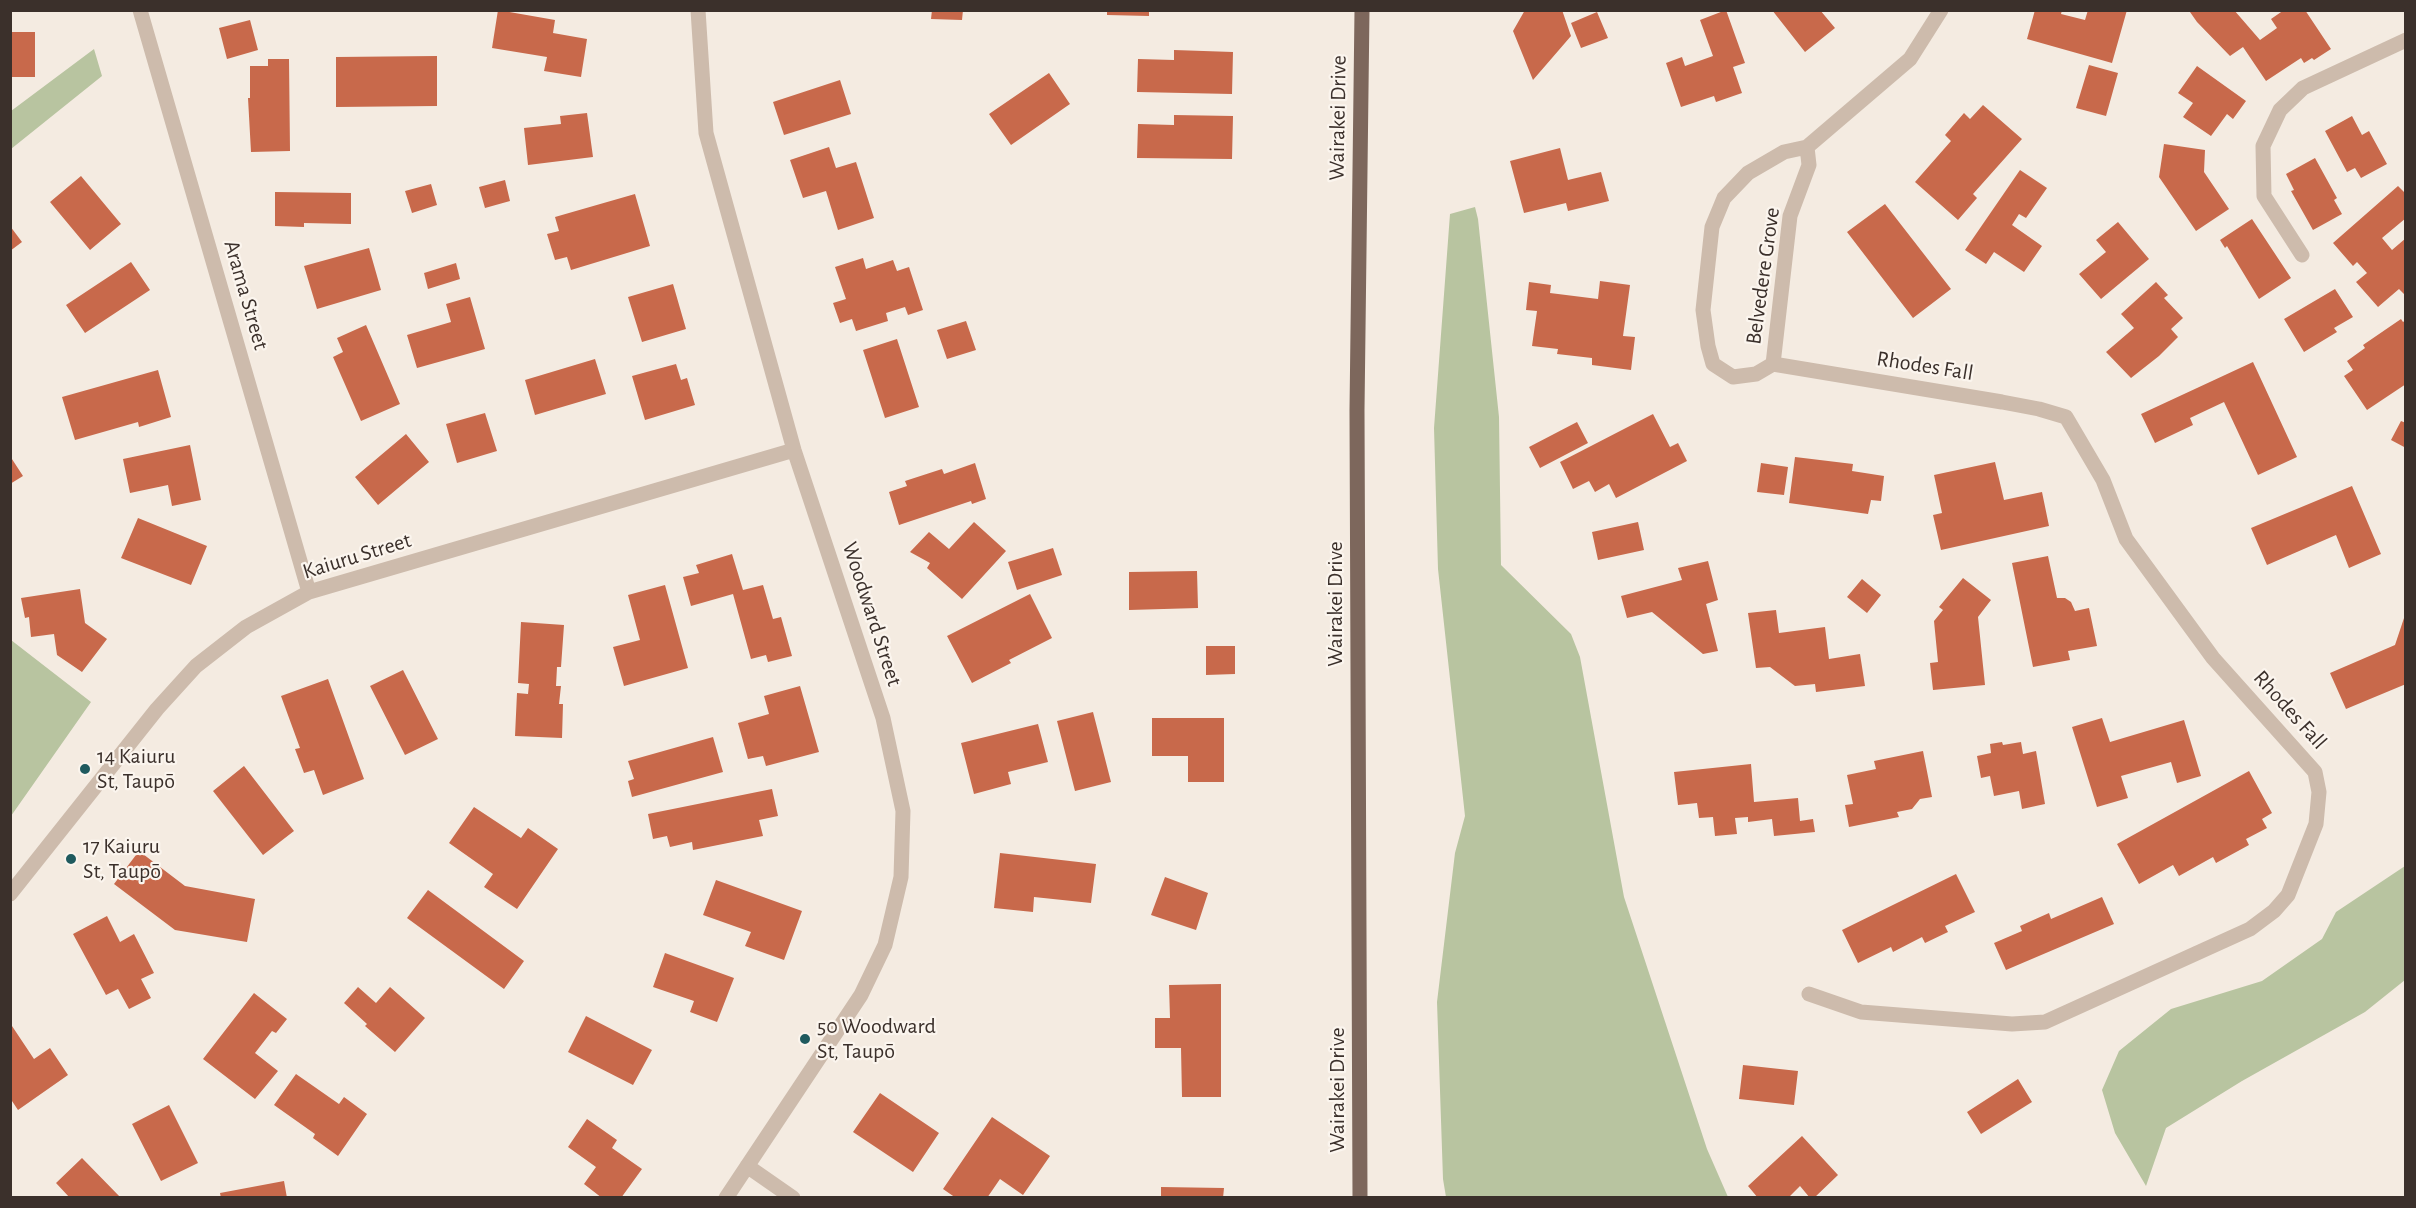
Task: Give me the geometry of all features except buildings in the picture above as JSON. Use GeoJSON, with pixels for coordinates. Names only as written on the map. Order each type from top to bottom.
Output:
{"type":"FeatureCollection","features":[{"type":"Feature","properties":{"kind":"main road","name":"Wairakei Drive"},"geometry":{"type":"LineString","coordinates":[[1359,1197],[1357,410],[1362,10]]}},
{"type":"Feature","properties":{"kind":"street","name":"Arama Street"},"geometry":{"type":"LineString","coordinates":[[141,10],[309,592]]}},
{"type":"Feature","properties":{"kind":"street","name":"Woodward Street"},"geometry":{"type":"LineString","coordinates":[[698,10],[706,133],[794,450],[883,718],[903,811],[901,877],[885,945],[861,995],[726,1197]]}},
{"type":"Feature","properties":{"kind":"street","name":"Belvedere Grove"},"geometry":{"type":"LineString","coordinates":[[1807,147],[1809,165],[1790,216],[1773,364],[1756,374],[1733,377],[1713,364],[1703,310],[1712,227],[1724,198],[1748,173],[1784,152],[1807,147],[1910,59],[1941,10]]}},
{"type":"Feature","properties":{"kind":"street"},"geometry":{"type":"LineString","coordinates":[[2302,255],[2264,196],[2263,146],[2280,110],[2303,88],[2406,39]]}},
{"type":"Feature","properties":{"kind":"street","name":"Rhodes Fall"},"geometry":{"type":"LineString","coordinates":[[1773,364],[2002,402],[2066,417],[2103,480],[2126,539],[2212,658],[2315,772],[2319,792],[2316,824],[2288,895],[2274,912],[2250,929],[2044,1022],[2012,1023],[1861,1012],[1809,994]]}},
{"type":"Feature","properties":{"kind":"street","name":"Kaiuru Street"},"geometry":{"type":"LineString","coordinates":[[10,894],[157,709],[196,666],[246,627],[309,592],[794,450]]}},
{"type":"Feature","properties":{"kind":"street"},"geometry":{"type":"LineString","coordinates":[[747,1166],[793,1197]]}},
{"type":"Feature","properties":{"kind":"green space"},"geometry":{"type":"Polygon","coordinates":[[[94,49],[102,76],[11,149],[11,111],[94,49]]]}},
{"type":"Feature","properties":{"kind":"green space"},"geometry":{"type":"Polygon","coordinates":[[[1475,207],[1499,417],[1501,565],[1571,634],[1580,657],[1624,897],[1707,1149],[1728,1197],[1446,1197],[1443,1179],[1437,1002],[1455,853],[1465,816],[1438,569],[1434,428],[1450,214],[1475,207]]]}},
{"type":"Feature","properties":{"kind":"green space"},"geometry":{"type":"Polygon","coordinates":[[[11,640],[91,702],[11,816],[11,640]]]}},
{"type":"Feature","properties":{"kind":"green space"},"geometry":{"type":"Polygon","coordinates":[[[2405,866],[2405,980],[2365,1012],[2242,1081],[2166,1128],[2146,1186],[2115,1133],[2102,1090],[2119,1051],[2171,1009],[2262,981],[2322,939],[2336,912],[2405,866]]]}},
{"type":"Feature","properties":{"kind":"place","name":"14 Kaiuru St, Taupō"},"geometry":{"type":"Point","coordinates":[85,769]}},
{"type":"Feature","properties":{"kind":"place","name":"17 Kaiuru St, Taupō"},"geometry":{"type":"Point","coordinates":[71,859]}},
{"type":"Feature","properties":{"kind":"place","name":"50 Woodward St, Taupō"},"geometry":{"type":"Point","coordinates":[805,1039]}}]}
